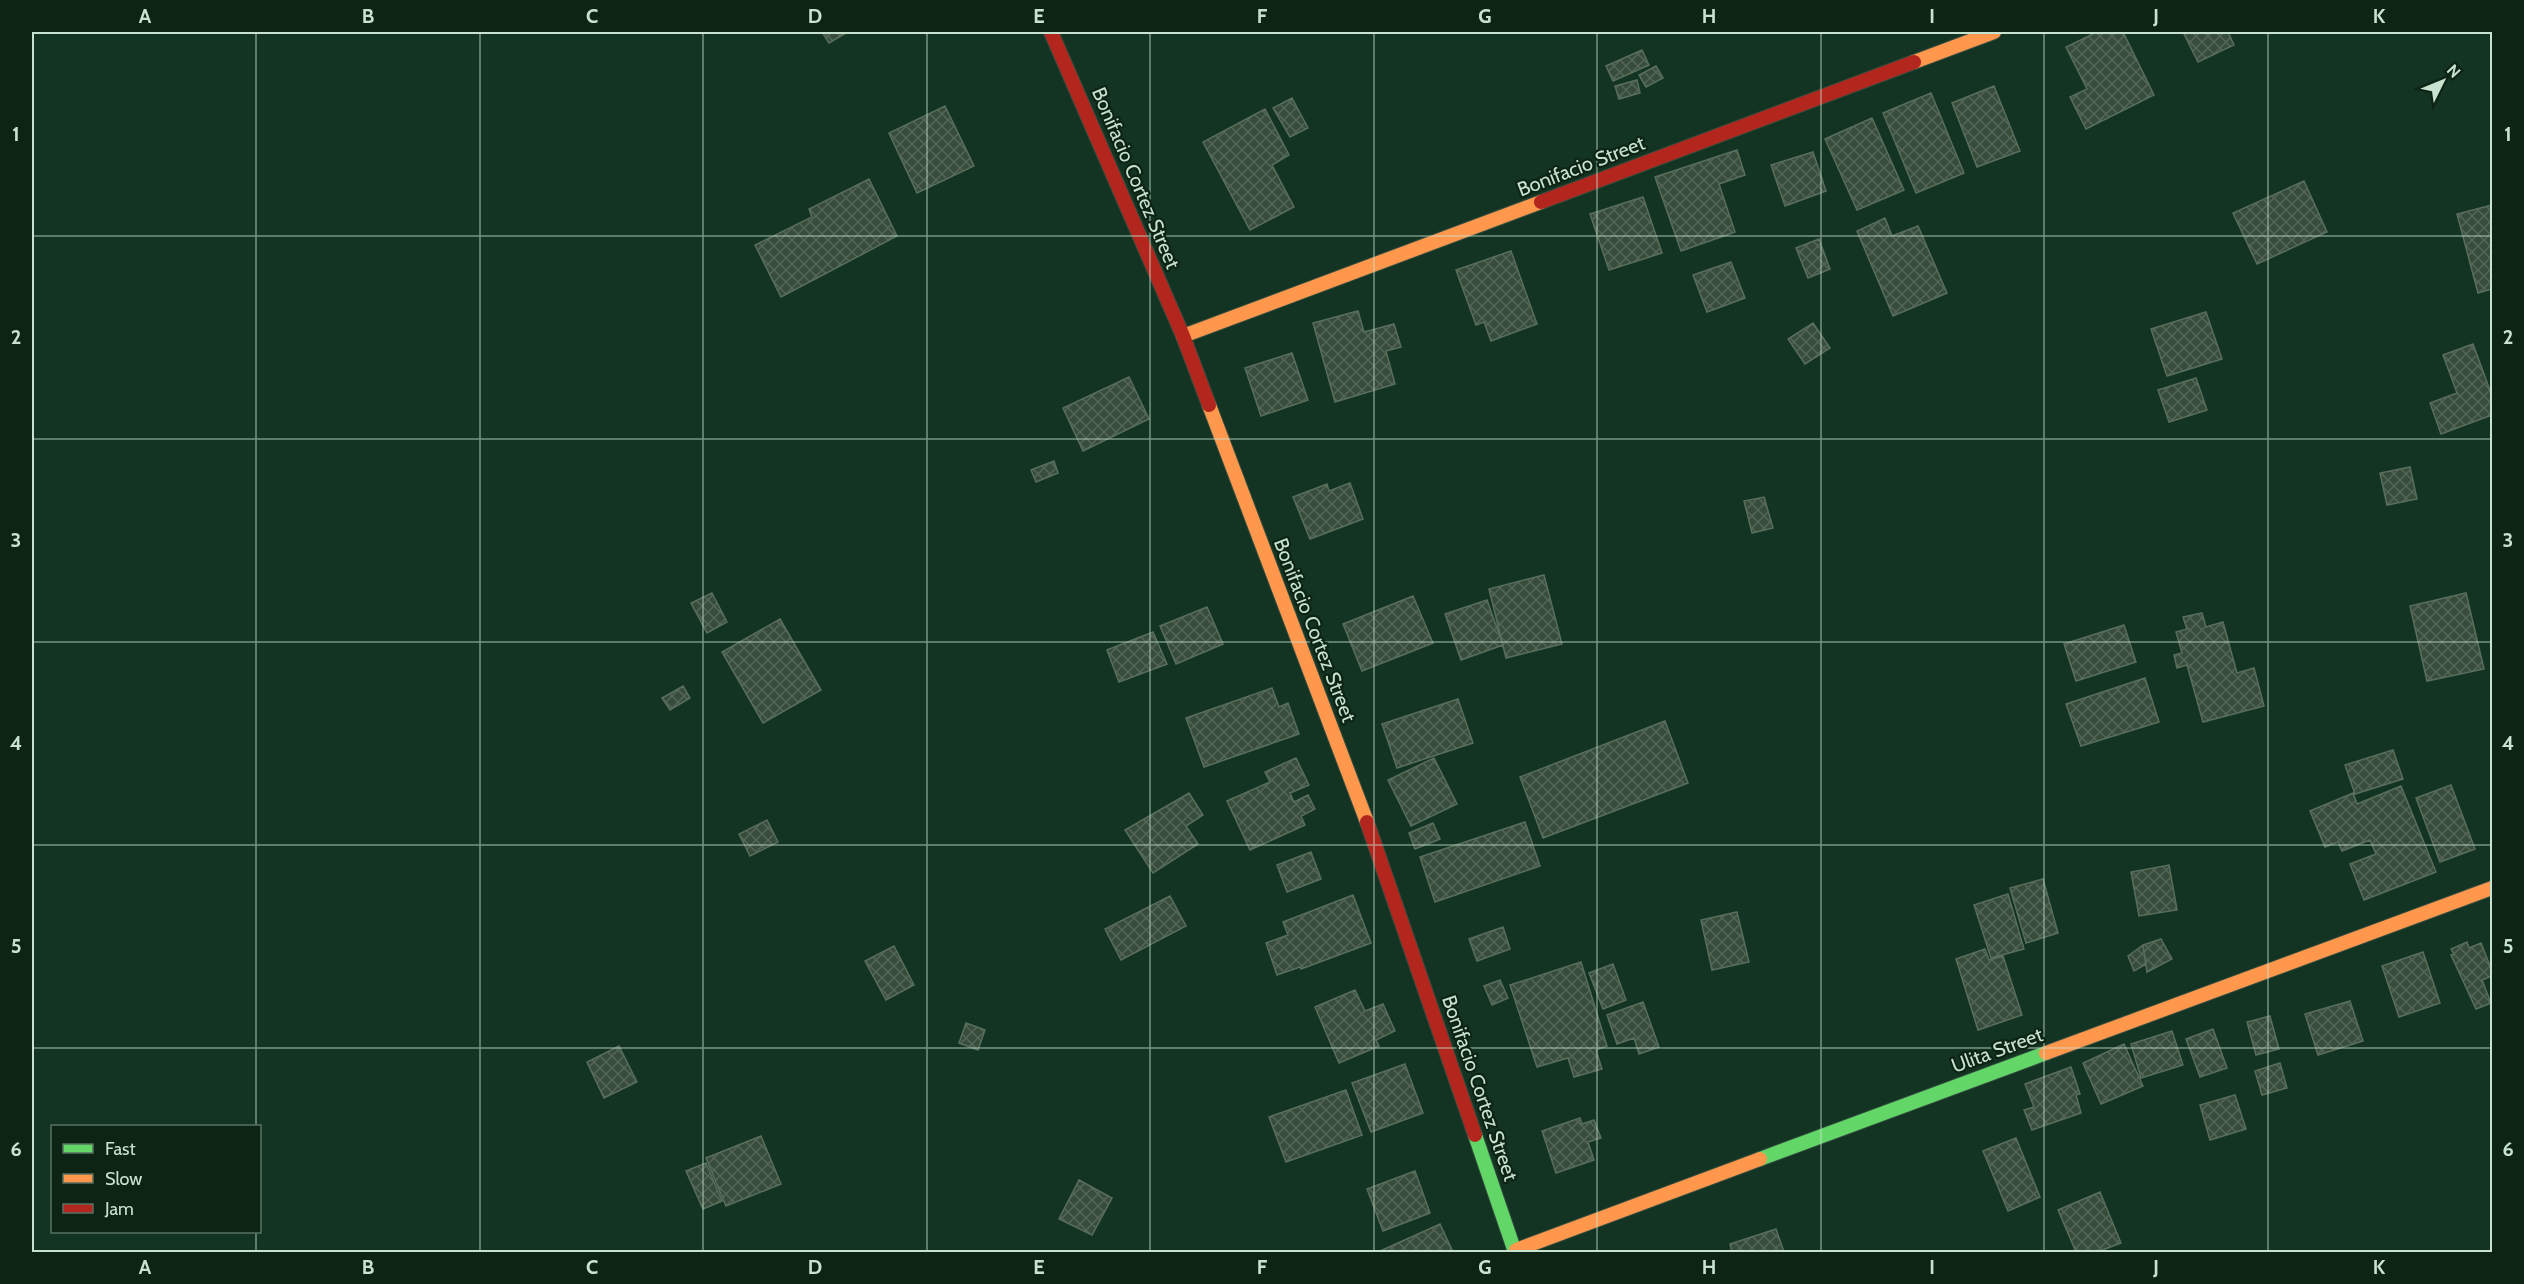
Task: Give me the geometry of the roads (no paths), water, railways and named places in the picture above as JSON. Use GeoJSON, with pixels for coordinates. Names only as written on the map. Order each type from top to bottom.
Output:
{"type":"FeatureCollection","features":[{"type":"Feature","properties":{"kind":"street","name":"Bonifacio Cortez Street"},"geometry":{"type":"LineString","coordinates":[[1051,32],[1183,336],[1359,800],[1515,1251]]}},
{"type":"Feature","properties":{"kind":"street","name":"Bonifacio Street"},"geometry":{"type":"LineString","coordinates":[[1183,336],[1994,32]]}},
{"type":"Feature","properties":{"kind":"street","name":"Ulita Street"},"geometry":{"type":"LineString","coordinates":[[1515,1251],[2493,888]]}}]}
